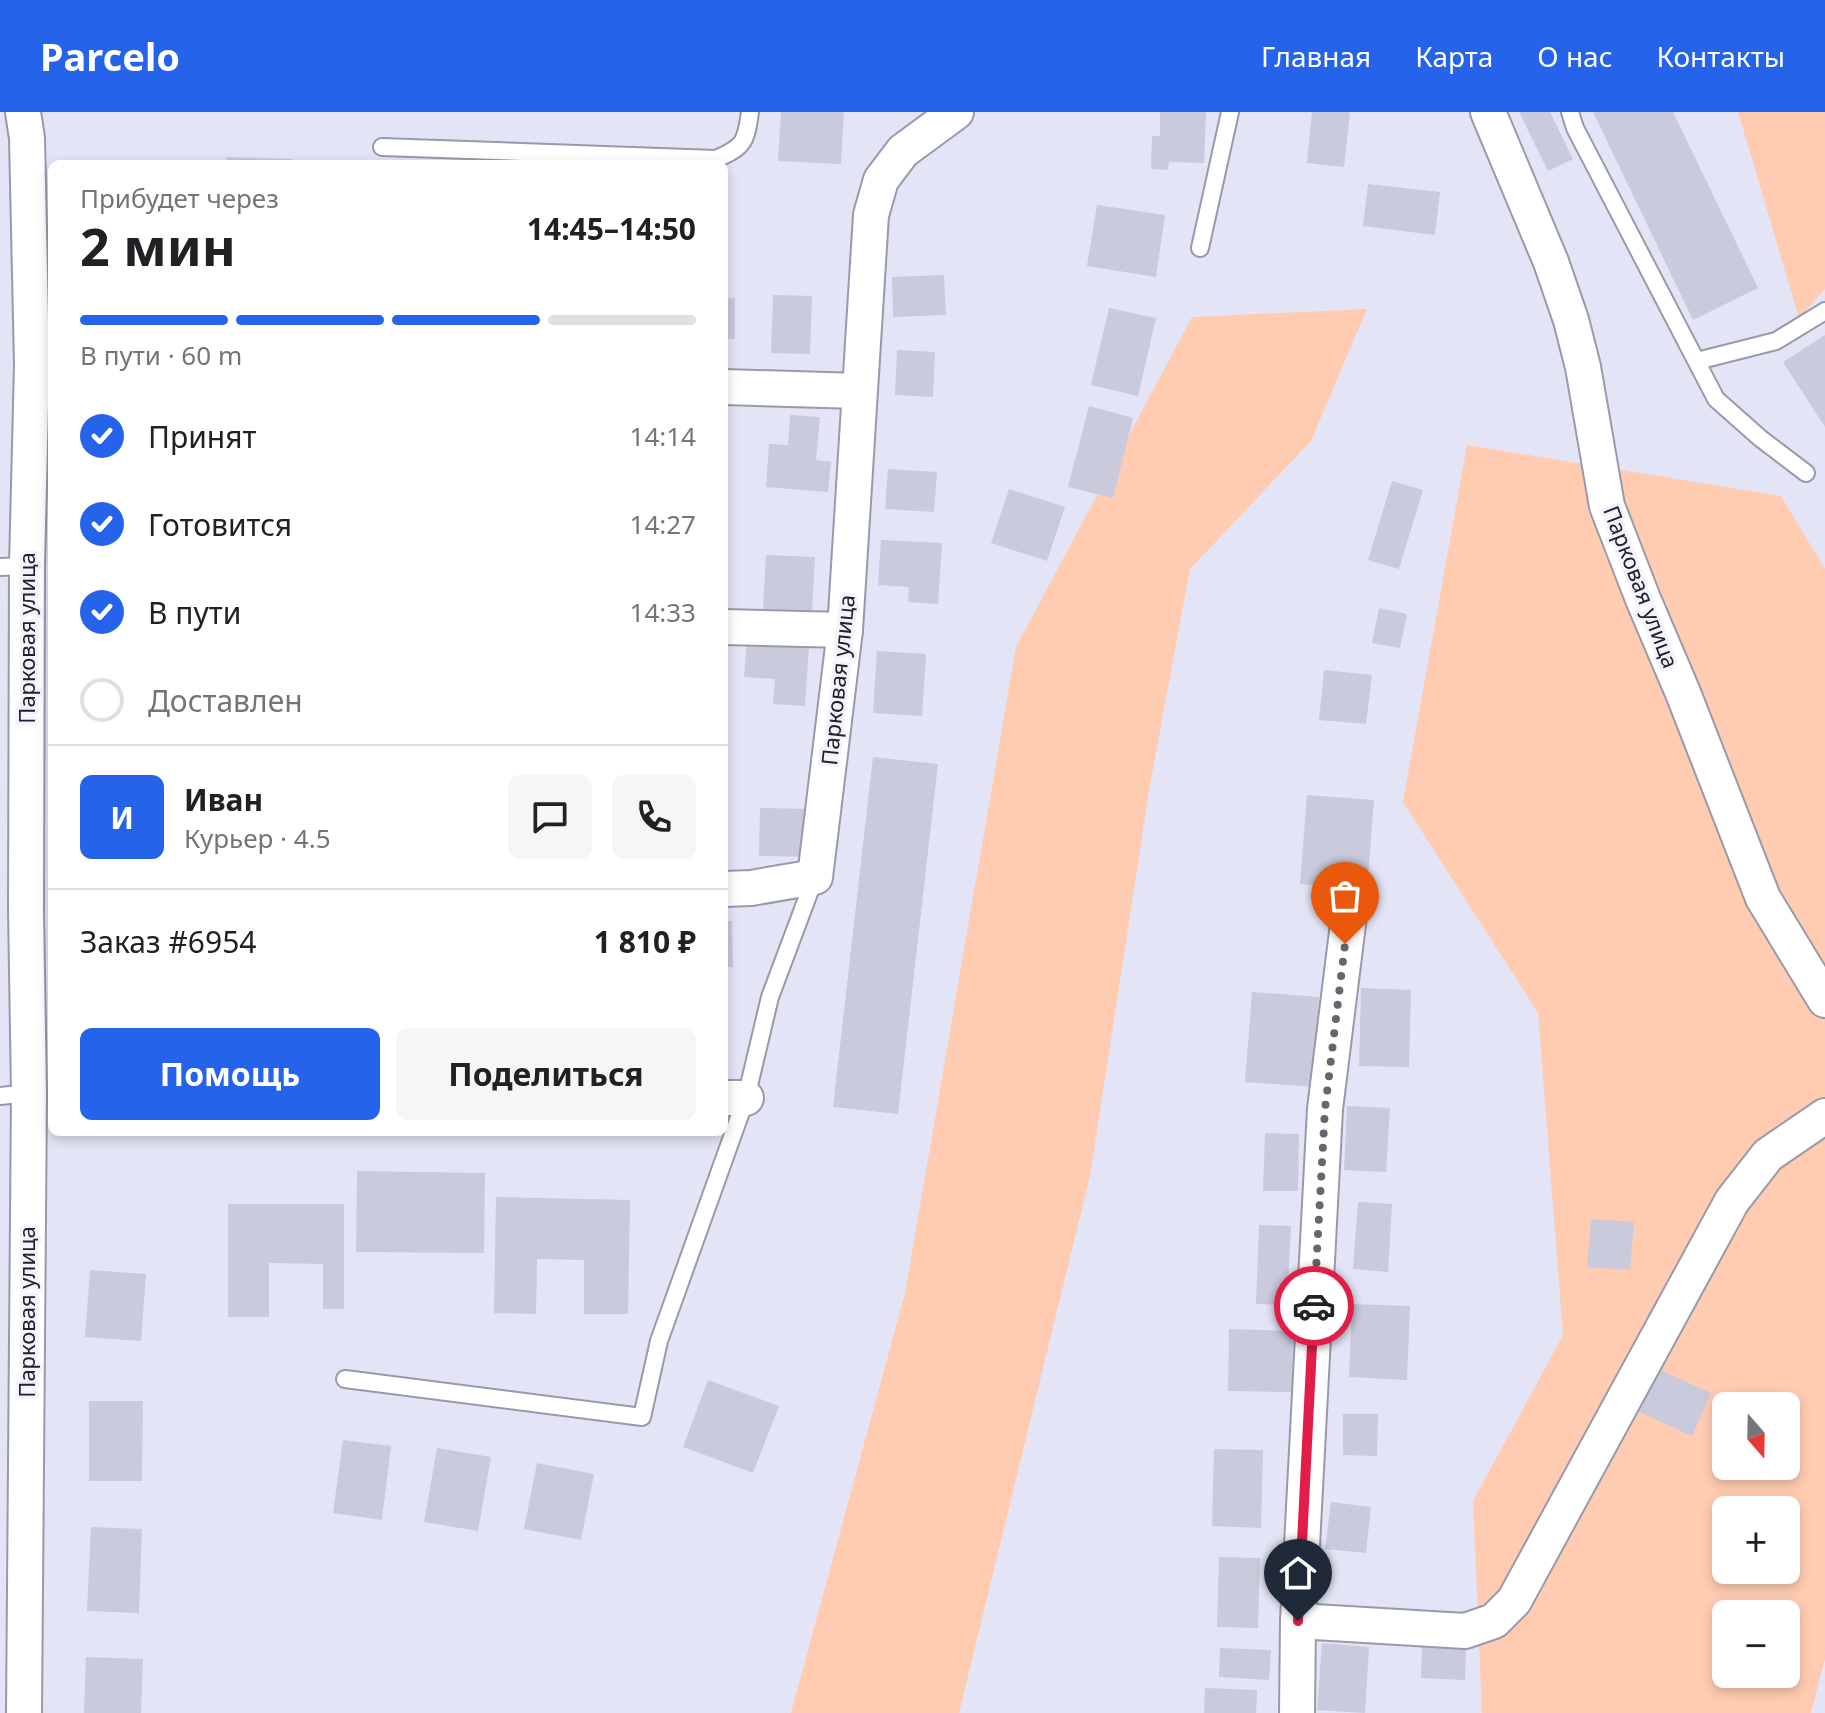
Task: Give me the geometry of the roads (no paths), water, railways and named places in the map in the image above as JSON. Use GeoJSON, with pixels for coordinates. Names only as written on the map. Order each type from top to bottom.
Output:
{"type":"FeatureCollection","features":[{"type":"Feature","properties":{"kind":"street","name":"Парковая улица"},"geometry":{"type":"LineString","coordinates":[[23,112],[42,365],[14,566],[26,912],[24,1713]]}},
{"type":"Feature","properties":{"kind":"street","name":"Парковая улица"},"geometry":{"type":"LineString","coordinates":[[815,877],[845,630],[871,215],[881,180],[903,151],[956,112]]}},
{"type":"Feature","properties":{"kind":"street","name":"Парковая улица"},"geometry":{"type":"LineString","coordinates":[[1488,112],[1551,262],[1571,320],[1583,367],[1607,506],[1763,898],[1825,1000]]}},
{"type":"Feature","properties":{"kind":"street"},"geometry":{"type":"LineString","coordinates":[[728,387],[859,391]]}},
{"type":"Feature","properties":{"kind":"street"},"geometry":{"type":"LineString","coordinates":[[728,627],[845,630]]}},
{"type":"Feature","properties":{"kind":"street"},"geometry":{"type":"LineString","coordinates":[[728,889],[815,877]]}},
{"type":"Feature","properties":{"kind":"street"},"geometry":{"type":"LineString","coordinates":[[1297,1713],[1298,1621],[1325,1109],[1349,916]]}},
{"type":"Feature","properties":{"kind":"street"},"geometry":{"type":"LineString","coordinates":[[1298,1621],[1465,1631],[1494,1621],[1514,1601],[1732,1201],[1768,1155],[1825,1116]]}},
{"type":"Feature","properties":{"kind":"lane"},"geometry":{"type":"LineString","coordinates":[[382,147],[716,159],[736,151],[747,137],[750,112]]}},
{"type":"Feature","properties":{"kind":"lane"},"geometry":{"type":"LineString","coordinates":[[1200,248],[1230,112]]}},
{"type":"Feature","properties":{"kind":"lane"},"geometry":{"type":"LineString","coordinates":[[1570,112],[1575,128],[1716,399],[1806,473]]}},
{"type":"Feature","properties":{"kind":"lane"},"geometry":{"type":"LineString","coordinates":[[1697,361],[1776,341],[1825,311]]}},
{"type":"Feature","properties":{"kind":"lane"},"geometry":{"type":"LineString","coordinates":[[728,1120],[815,877]]}},
{"type":"Feature","properties":{"kind":"lane"},"geometry":{"type":"LineString","coordinates":[[345,1379],[642,1417],[659,1341],[723,1136]]}}]}
